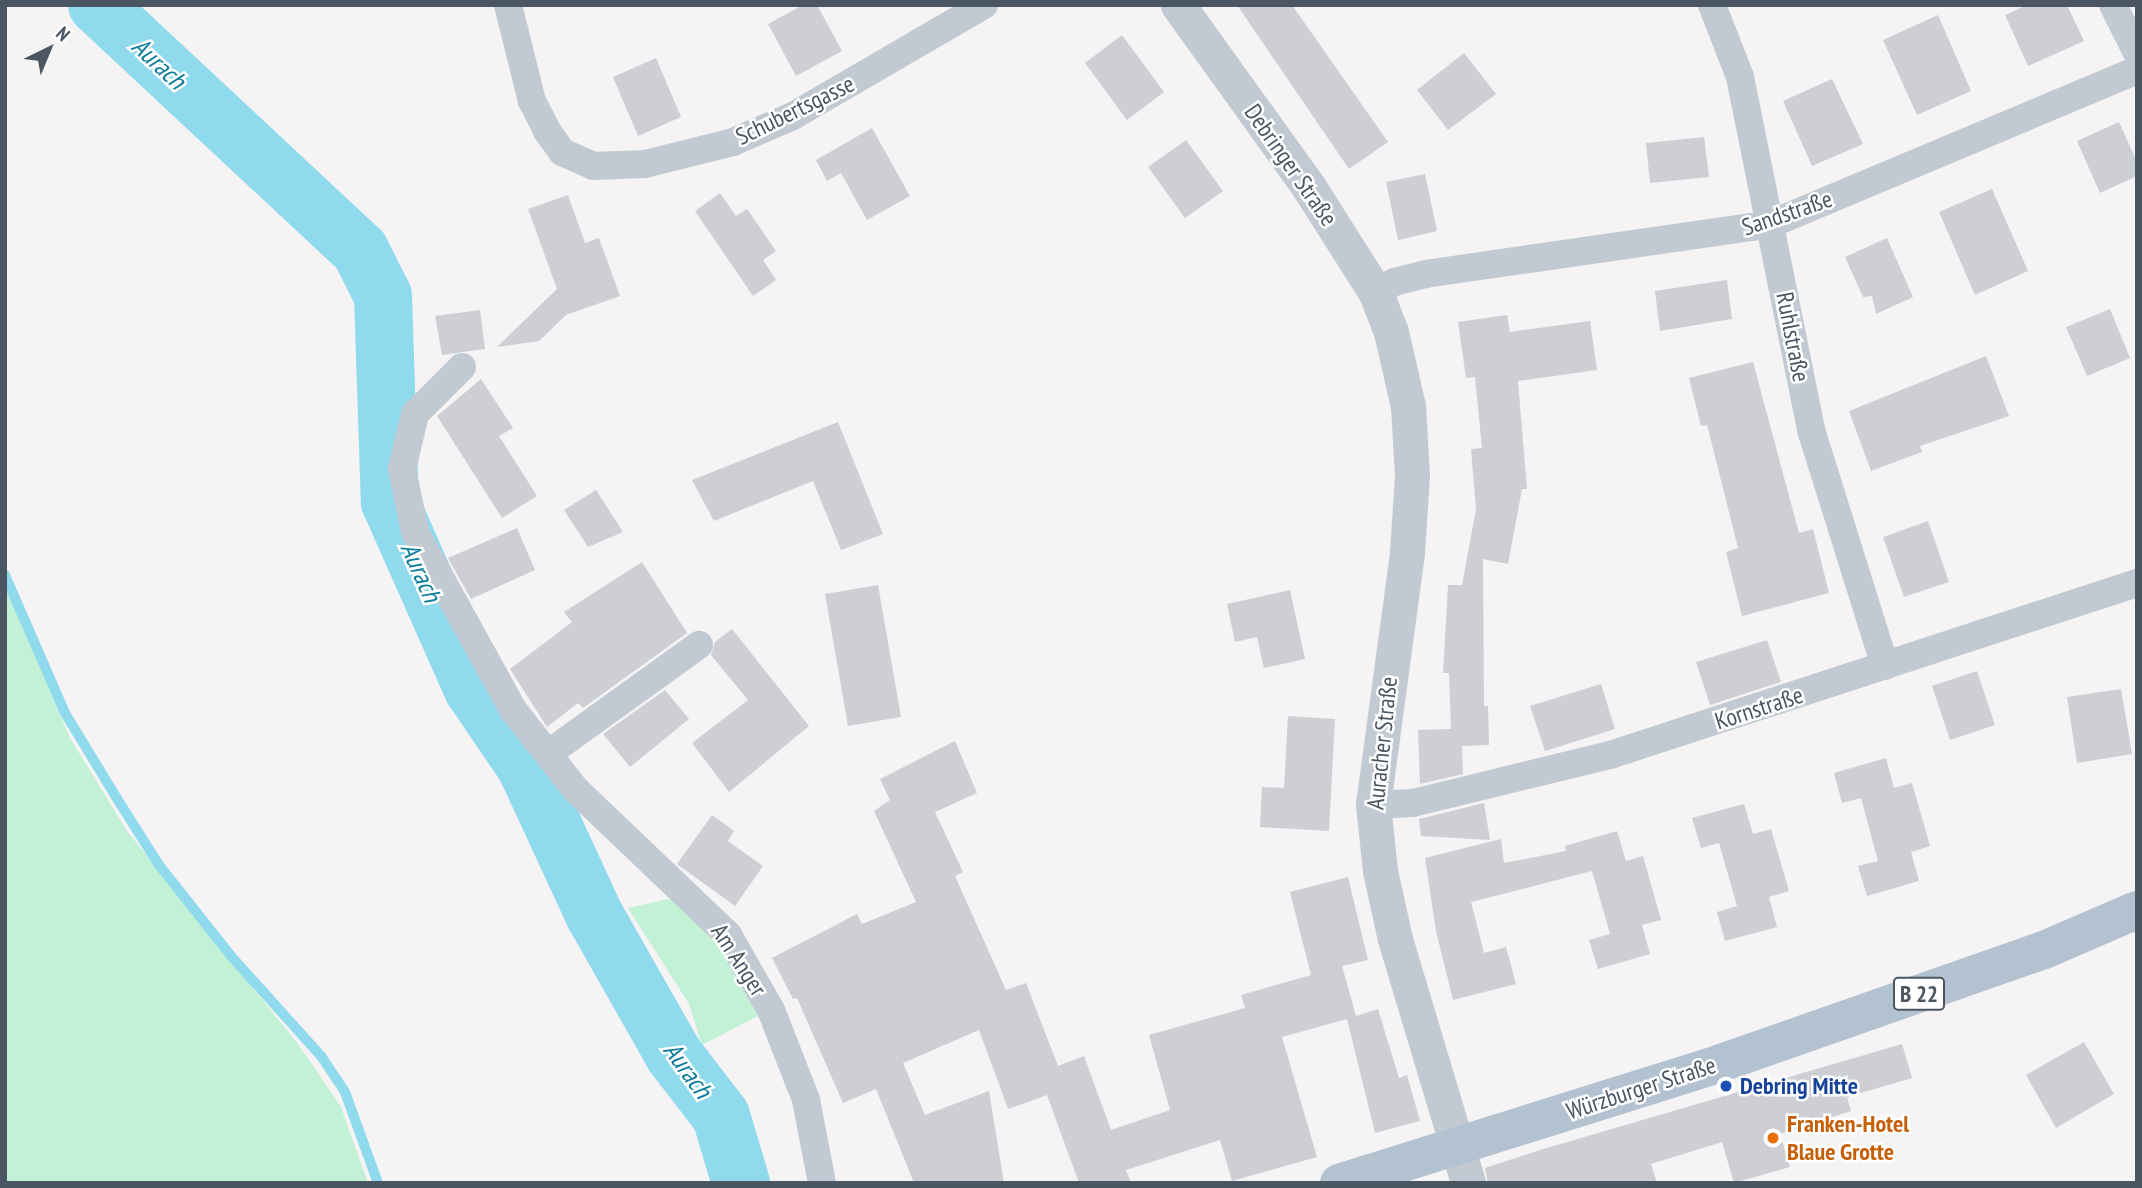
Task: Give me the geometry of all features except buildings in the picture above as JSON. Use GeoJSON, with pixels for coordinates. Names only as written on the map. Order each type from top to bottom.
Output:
{"type":"FeatureCollection","features":[{"type":"Feature","properties":{"kind":"main road","name":"Würzburger Straße"},"geometry":{"type":"LineString","coordinates":[[1339,1183],[1732,1059],[2044,950],[2137,910]]}},
{"type":"Feature","properties":{"kind":"street","name":"Schubertsgasse"},"geometry":{"type":"LineString","coordinates":[[508,5],[532,101],[562,152],[593,166],[645,164],[733,142],[793,116],[975,7]]}},
{"type":"Feature","properties":{"kind":"street","name":"Debringer Straße"},"geometry":{"type":"LineString","coordinates":[[1178,5],[1310,189],[1376,293],[1391,332]]}},
{"type":"Feature","properties":{"kind":"street","name":"Ruhlstraße"},"geometry":{"type":"LineString","coordinates":[[1712,5],[1741,77],[1812,433],[1885,666]]}},
{"type":"Feature","properties":{"kind":"street"},"geometry":{"type":"LineString","coordinates":[[2113,5],[2137,53]]}},
{"type":"Feature","properties":{"kind":"street","name":"Sandstraße"},"geometry":{"type":"LineString","coordinates":[[1376,293],[1394,282],[1425,274],[1771,224],[2137,69]]}},
{"type":"Feature","properties":{"kind":"street","name":"Auracher Straße"},"geometry":{"type":"LineString","coordinates":[[1391,332],[1408,406],[1412,475],[1407,553],[1373,806],[1380,871],[1395,939],[1468,1183]]}},
{"type":"Feature","properties":{"kind":"street","name":"Am Anger"},"geometry":{"type":"LineString","coordinates":[[462,367],[415,414],[402,469],[415,532],[514,711],[549,752],[576,790],[728,935],[771,1010],[806,1100],[822,1183]]}},
{"type":"Feature","properties":{"kind":"street","name":"Kornstraße"},"geometry":{"type":"LineString","coordinates":[[1373,806],[1413,803],[1611,755],[2137,583]]}},
{"type":"Feature","properties":{"kind":"street"},"geometry":{"type":"LineString","coordinates":[[549,752],[699,646]]}},
{"type":"Feature","properties":{"kind":"green space"},"geometry":{"type":"Polygon","coordinates":[[[5,584],[70,738],[127,831],[298,1044],[341,1107],[368,1183],[5,1183],[5,584]]]}},
{"type":"Feature","properties":{"kind":"green space"},"geometry":{"type":"Polygon","coordinates":[[[673,898],[722,950],[758,1016],[702,1045],[689,1004],[628,908],[673,898]]]}},
{"type":"Feature","properties":{"kind":"waterway","name":"Aurach"},"geometry":{"type":"LineString","coordinates":[[97,5],[360,250],[383,296],[390,502],[473,689],[526,767],[595,916],[674,1055],[721,1116],[741,1183]]}},
{"type":"Feature","properties":{"kind":"waterway"},"geometry":{"type":"LineString","coordinates":[[5,575],[65,713],[116,797],[159,865],[231,956],[321,1056],[345,1092],[378,1183]]}},
{"type":"Feature","properties":{"kind":"place","name":"Debring Mitte"},"geometry":{"type":"Point","coordinates":[1726,1086]}},
{"type":"Feature","properties":{"kind":"place","name":"Franken-Hotel Blaue Grotte"},"geometry":{"type":"Point","coordinates":[1773,1138]}}]}
